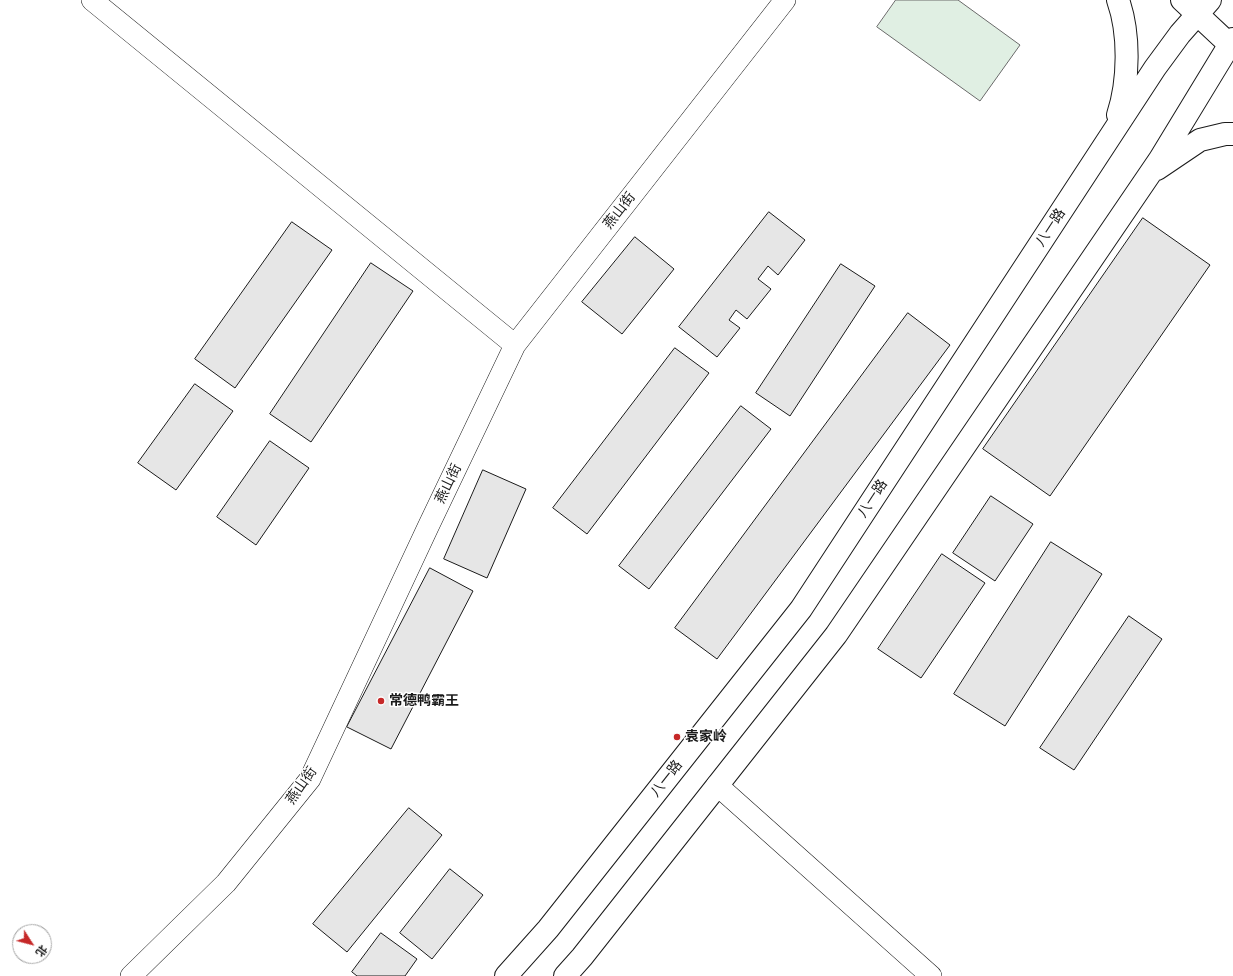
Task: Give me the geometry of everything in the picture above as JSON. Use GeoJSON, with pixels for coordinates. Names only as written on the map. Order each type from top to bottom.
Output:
{"type":"FeatureCollection","features":[{"type":"Feature","properties":{"kind":"main road"},"geometry":{"type":"LineString","coordinates":[[1107,141],[1118,113],[1125,86],[1127,61],[1126,36],[1118,0]]}},
{"type":"Feature","properties":{"kind":"main road"},"geometry":{"type":"LineString","coordinates":[[565,976],[582,957],[836,635],[1160,159],[1232,44],[1197,5]]}},
{"type":"Feature","properties":{"kind":"main road","name":"八一路"},"geometry":{"type":"LineString","coordinates":[[506,976],[553,923],[801,609],[1155,68],[1180,34],[1197,5]]}},
{"type":"Feature","properties":{"kind":"main road"},"geometry":{"type":"LineString","coordinates":[[1150,174],[1200,140],[1226,134],[1233,134]]}},
{"type":"Feature","properties":{"kind":"street"},"geometry":{"type":"LineString","coordinates":[[92,0],[515,345]]}},
{"type":"Feature","properties":{"kind":"street","name":"燕山街"},"geometry":{"type":"LineString","coordinates":[[131,976],[226,884],[310,779],[515,345],[785,0]]}},
{"type":"Feature","properties":{"kind":"street"},"geometry":{"type":"LineString","coordinates":[[717,785],[931,976]]}},
{"type":"Feature","properties":{"kind":"green space"},"geometry":{"type":"Polygon","coordinates":[[[896,0],[958,0],[1020,45],[980,101],[877,27],[896,0]]]}},
{"type":"Feature","properties":{"kind":"building"},"geometry":{"type":"Polygon","coordinates":[[[769,212],[805,240],[778,275],[768,266],[758,279],[771,289],[747,319],[736,310],[729,320],[740,328],[717,357],[679,327],[769,212]]]}},
{"type":"Feature","properties":{"kind":"building"},"geometry":{"type":"Polygon","coordinates":[[[1143,218],[1210,265],[1050,496],[983,449],[1143,218]]]}},
{"type":"Feature","properties":{"kind":"building"},"geometry":{"type":"Polygon","coordinates":[[[292,222],[332,250],[235,388],[195,359],[292,222]]]}},
{"type":"Feature","properties":{"kind":"building"},"geometry":{"type":"Polygon","coordinates":[[[635,237],[674,269],[622,334],[582,302],[635,237]]]}},
{"type":"Feature","properties":{"kind":"building"},"geometry":{"type":"Polygon","coordinates":[[[371,263],[413,291],[311,442],[270,414],[371,263]]]}},
{"type":"Feature","properties":{"kind":"building"},"geometry":{"type":"Polygon","coordinates":[[[841,264],[875,286],[790,416],[756,393],[841,264]]]}},
{"type":"Feature","properties":{"kind":"building"},"geometry":{"type":"Polygon","coordinates":[[[908,313],[950,345],[717,659],[675,628],[908,313]]]}},
{"type":"Feature","properties":{"kind":"building"},"geometry":{"type":"Polygon","coordinates":[[[675,348],[709,373],[587,534],[553,508],[675,348]]]}},
{"type":"Feature","properties":{"kind":"building"},"geometry":{"type":"Polygon","coordinates":[[[195,384],[233,411],[176,490],[138,463],[195,384]]]}},
{"type":"Feature","properties":{"kind":"building"},"geometry":{"type":"Polygon","coordinates":[[[741,406],[771,429],[649,589],[619,566],[741,406]]]}},
{"type":"Feature","properties":{"kind":"building"},"geometry":{"type":"Polygon","coordinates":[[[270,441],[309,468],[256,545],[217,517],[270,441]]]}},
{"type":"Feature","properties":{"kind":"building"},"geometry":{"type":"Polygon","coordinates":[[[483,470],[526,489],[487,578],[444,559],[483,470]]]}},
{"type":"Feature","properties":{"kind":"building"},"geometry":{"type":"Polygon","coordinates":[[[991,496],[1033,524],[995,581],[953,553],[991,496]]]}},
{"type":"Feature","properties":{"kind":"building"},"geometry":{"type":"Polygon","coordinates":[[[1051,542],[1102,574],[1005,726],[954,694],[1051,542]]]}},
{"type":"Feature","properties":{"kind":"building"},"geometry":{"type":"Polygon","coordinates":[[[942,554],[985,583],[921,678],[878,649],[942,554]]]}},
{"type":"Feature","properties":{"kind":"building"},"geometry":{"type":"Polygon","coordinates":[[[430,568],[473,591],[391,749],[347,727],[430,568]]]}},
{"type":"Feature","properties":{"kind":"building"},"geometry":{"type":"Polygon","coordinates":[[[1129,616],[1162,639],[1074,770],[1040,748],[1129,616]]]}},
{"type":"Feature","properties":{"kind":"building"},"geometry":{"type":"Polygon","coordinates":[[[409,808],[442,835],[347,952],[313,924],[409,808]]]}},
{"type":"Feature","properties":{"kind":"building"},"geometry":{"type":"Polygon","coordinates":[[[450,869],[483,895],[432,959],[400,933],[450,869]]]}},
{"type":"Feature","properties":{"kind":"building"},"geometry":{"type":"Polygon","coordinates":[[[381,933],[417,959],[405,976],[357,976],[352,972],[381,933]]]}},
{"type":"Feature","properties":{"kind":"place","name":"常德鸭霸王"},"geometry":{"type":"Point","coordinates":[381,701]}},
{"type":"Feature","properties":{"kind":"place","name":"袁家岭"},"geometry":{"type":"Point","coordinates":[677,737]}}]}
